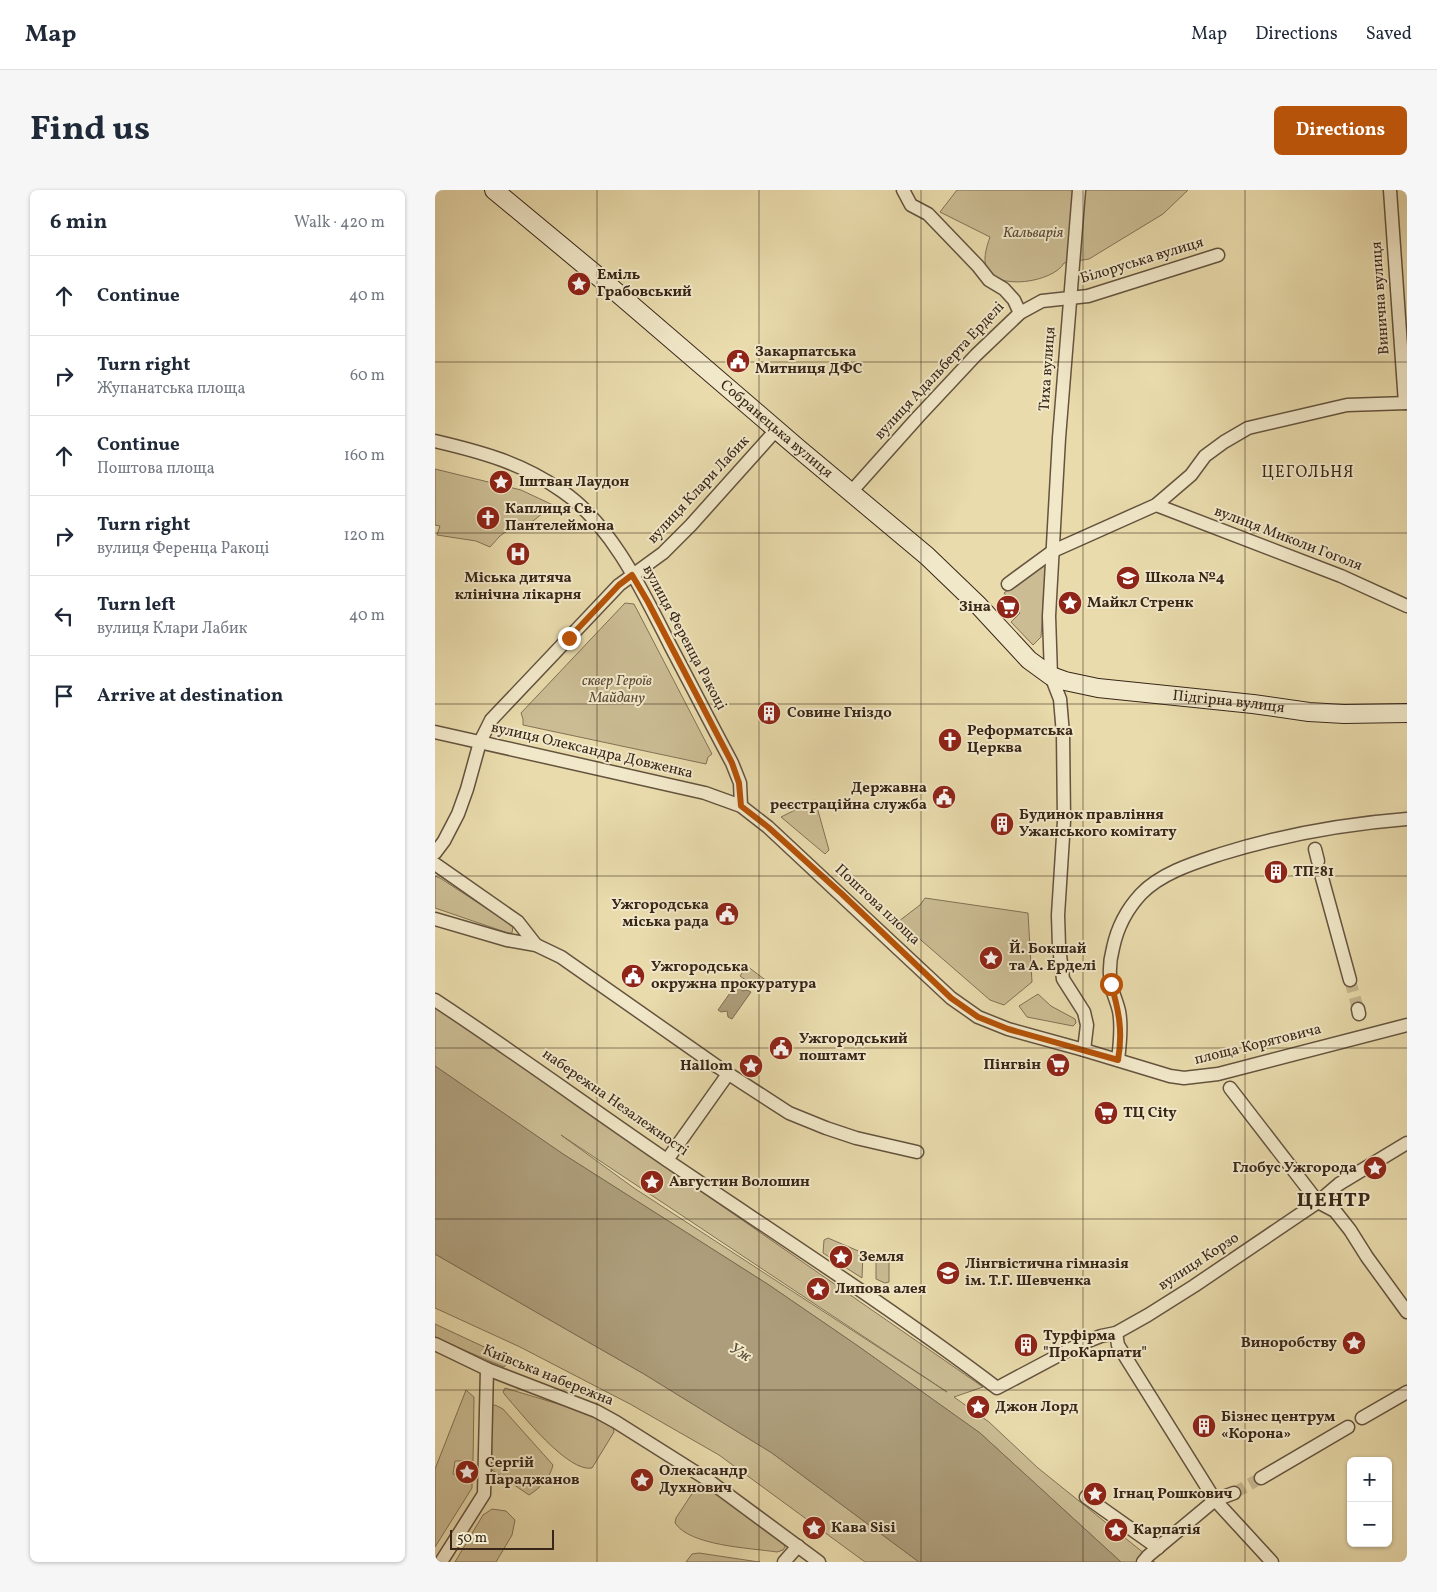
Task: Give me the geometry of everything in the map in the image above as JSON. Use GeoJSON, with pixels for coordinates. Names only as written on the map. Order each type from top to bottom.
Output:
{"type":"FeatureCollection","features":[{"type":"Feature","properties":{"kind":"main road","name":"Собранецька вулиця"},"geometry":{"type":"LineString","coordinates":[[494,190],[927,556],[979,606],[1029,660],[1051,676]]}},
{"type":"Feature","properties":{"kind":"main road","name":"Підгірна вулиця"},"geometry":{"type":"LineString","coordinates":[[1051,676],[1098,688],[1226,700],[1309,712],[1344,714],[1407,713]]}},
{"type":"Feature","properties":{"kind":"street","name":"вулиця Адальберта Ерделі"},"geometry":{"type":"LineString","coordinates":[[851,492],[976,355],[1020,313],[1014,300],[1004,289],[989,280],[928,214],[911,205],[903,190]]}},
{"type":"Feature","properties":{"kind":"street","name":"Тиха вулиця"},"geometry":{"type":"LineString","coordinates":[[1079,190],[1069,298],[1049,616],[1051,676],[1061,702],[1063,734],[1063,821],[1058,915],[1059,947],[1063,979],[1084,1012],[1087,1025],[1084,1050]]}},
{"type":"Feature","properties":{"kind":"street","name":"Винична вулиця"},"geometry":{"type":"LineString","coordinates":[[1390,190],[1406,403]]}},
{"type":"Feature","properties":{"kind":"street","name":"Білоруська вулиця"},"geometry":{"type":"LineString","coordinates":[[1020,313],[1042,301],[1088,296],[1217,255]]}},
{"type":"Feature","properties":{"kind":"street"},"geometry":{"type":"LineString","coordinates":[[1008,584],[1053,550],[1156,505],[1191,475],[1205,456],[1248,428],[1347,404],[1406,403]]}},
{"type":"Feature","properties":{"kind":"street","name":"вулиця Клари Лабик"},"geometry":{"type":"LineString","coordinates":[[435,853],[444,841],[458,814],[480,742],[491,720],[619,585],[650,564],[670,546],[776,430]]}},
{"type":"Feature","properties":{"kind":"street","name":"вулиця Ференца Ракоці"},"geometry":{"type":"LineString","coordinates":[[435,442],[478,451],[532,472],[563,491],[591,516],[609,538],[648,602],[732,763],[739,783],[741,806]]}},
{"type":"Feature","properties":{"kind":"street","name":"вулиця Миколи Гоголя"},"geometry":{"type":"LineString","coordinates":[[1156,505],[1341,576],[1407,606]]}},
{"type":"Feature","properties":{"kind":"street","name":"вулиця Олександра Довженка"},"geometry":{"type":"LineString","coordinates":[[435,732],[705,793],[741,806]]}},
{"type":"Feature","properties":{"kind":"street","name":"Поштова площа"},"geometry":{"type":"LineString","coordinates":[[741,806],[768,827],[829,882],[951,998],[978,1017],[994,1025],[1084,1050]]}},
{"type":"Feature","properties":{"kind":"street"},"geometry":{"type":"LineString","coordinates":[[1118,1060],[1120,1046],[1119,1012],[1111,984],[1110,966],[1118,930],[1130,908],[1142,893],[1179,869],[1252,844],[1310,830],[1407,818]]}},
{"type":"Feature","properties":{"kind":"street"},"geometry":{"type":"LineString","coordinates":[[435,864],[518,922],[536,945]]}},
{"type":"Feature","properties":{"kind":"street"},"geometry":{"type":"LineString","coordinates":[[1321,874],[1350,980]]}},
{"type":"Feature","properties":{"kind":"street"},"geometry":{"type":"LineString","coordinates":[[435,919],[507,940],[536,945],[561,957],[728,1074],[789,1113],[856,1138],[917,1152]]}},
{"type":"Feature","properties":{"kind":"street","name":"набережна Незалежності"},"geometry":{"type":"LineString","coordinates":[[435,1000],[667,1160],[867,1294],[997,1388]]}},
{"type":"Feature","properties":{"kind":"street","name":"площа Корятовича"},"geometry":{"type":"LineString","coordinates":[[1084,1050],[1170,1076],[1195,1078],[1218,1074],[1407,1025]]}},
{"type":"Feature","properties":{"kind":"street"},"geometry":{"type":"LineString","coordinates":[[667,1160],[728,1074]]}},
{"type":"Feature","properties":{"kind":"street"},"geometry":{"type":"LineString","coordinates":[[1230,1088],[1318,1202],[1335,1211],[1407,1312]]}},
{"type":"Feature","properties":{"kind":"street","name":"вулиця Корзо"},"geometry":{"type":"LineString","coordinates":[[997,1388],[1078,1345],[1101,1336],[1116,1333],[1194,1286],[1318,1202],[1339,1184],[1407,1143]]}},
{"type":"Feature","properties":{"kind":"street"},"geometry":{"type":"LineString","coordinates":[[1116,1333],[1118,1345],[1215,1500],[1272,1562]]}},
{"type":"Feature","properties":{"kind":"street","name":"Київська набережна"},"geometry":{"type":"LineString","coordinates":[[435,1344],[487,1369],[596,1411],[616,1422],[708,1480],[819,1562]]}},
{"type":"Feature","properties":{"kind":"street"},"geometry":{"type":"LineString","coordinates":[[441,1562],[484,1494],[487,1369]]}},
{"type":"Feature","properties":{"kind":"street"},"geometry":{"type":"LineString","coordinates":[[1362,1418],[1407,1392]]}},
{"type":"Feature","properties":{"kind":"street"},"geometry":{"type":"LineString","coordinates":[[1261,1478],[1348,1427]]}},
{"type":"Feature","properties":{"kind":"street"},"geometry":{"type":"LineString","coordinates":[[1086,1497],[1149,1555],[1215,1500],[1234,1492]]}},
{"type":"Feature","properties":{"kind":"street"},"geometry":{"type":"LineString","coordinates":[[784,1562],[798,1546]]}},
{"type":"Feature","properties":{"kind":"green space","name":"Кальварія"},"geometry":{"type":"Polygon","coordinates":[[[957,190],[1188,190],[1163,214],[1089,259],[1064,263],[1058,270],[1037,279],[1025,282],[1012,282],[1001,280],[992,275],[986,267],[985,255],[990,237],[940,212],[957,190]]]}},
{"type":"Feature","properties":{"kind":"green space"},"geometry":{"type":"Polygon","coordinates":[[[435,469],[521,490],[553,505],[533,521],[515,525],[500,536],[490,547],[476,541],[437,535],[440,526],[435,525],[435,469]]]}},
{"type":"Feature","properties":{"kind":"green space"},"geometry":{"type":"Polygon","coordinates":[[[1046,561],[1041,637],[1033,645],[1011,622],[1020,613],[1004,593],[1046,561]]]}},
{"type":"Feature","properties":{"kind":"green space","name":"сквер Героїв Майдану"},"geometry":{"type":"Polygon","coordinates":[[[625,603],[634,604],[712,754],[708,757],[706,764],[523,725],[521,713],[625,603]]]}},
{"type":"Feature","properties":{"kind":"green space"},"geometry":{"type":"Polygon","coordinates":[[[815,800],[829,850],[825,854],[781,817],[815,800]]]}},
{"type":"Feature","properties":{"kind":"green space"},"geometry":{"type":"Polygon","coordinates":[[[435,876],[509,923],[513,926],[512,933],[435,908],[435,876]]]}},
{"type":"Feature","properties":{"kind":"green space"},"geometry":{"type":"Polygon","coordinates":[[[925,898],[1028,913],[1032,982],[1004,1005],[990,1000],[899,921],[920,905],[925,898]]]}},
{"type":"Feature","properties":{"kind":"green space"},"geometry":{"type":"Polygon","coordinates":[[[747,966],[768,982],[761,991],[740,976],[747,966]]]}},
{"type":"Feature","properties":{"kind":"green space"},"geometry":{"type":"Polygon","coordinates":[[[1038,994],[1051,1006],[1075,1019],[1076,1023],[1073,1026],[1027,1017],[1019,1006],[1038,994]]]}},
{"type":"Feature","properties":{"kind":"green space","name":"Липова алея"},"geometry":{"type":"Polygon","coordinates":[[[435,1007],[983,1387],[954,1397],[989,1422],[1038,1468],[1155,1562],[1121,1562],[980,1433],[769,1285],[563,1154],[435,1066],[435,1007]],[[561,1135],[634,1188],[947,1392],[561,1135]]]}},
{"type":"Feature","properties":{"kind":"green space"},"geometry":{"type":"Polygon","coordinates":[[[828,1238],[863,1253],[862,1278],[823,1253],[824,1240],[828,1238]]]}},
{"type":"Feature","properties":{"kind":"green space"},"geometry":{"type":"Polygon","coordinates":[[[435,1254],[644,1374],[772,1453],[919,1562],[865,1562],[719,1455],[630,1404],[520,1347],[435,1308],[435,1254]]]}},
{"type":"Feature","properties":{"kind":"green space"},"geometry":{"type":"Polygon","coordinates":[[[881,1257],[889,1261],[889,1282],[885,1283],[876,1279],[876,1258],[881,1257]]]}},
{"type":"Feature","properties":{"kind":"green space"},"geometry":{"type":"Polygon","coordinates":[[[435,1324],[510,1359],[504,1367],[435,1337],[435,1324]]]}},
{"type":"Feature","properties":{"kind":"green space"},"geometry":{"type":"Polygon","coordinates":[[[505,1388],[595,1415],[613,1427],[614,1432],[592,1468],[582,1467],[558,1452],[505,1395],[503,1392],[505,1388]]]}},
{"type":"Feature","properties":{"kind":"green space"},"geometry":{"type":"Polygon","coordinates":[[[466,1390],[474,1397],[473,1461],[455,1461],[453,1474],[472,1477],[472,1488],[435,1547],[435,1469],[466,1390]]]}},
{"type":"Feature","properties":{"kind":"green space"},"geometry":{"type":"Polygon","coordinates":[[[495,1405],[503,1409],[553,1465],[550,1474],[544,1482],[529,1495],[492,1470],[491,1407],[495,1405]]]}},
{"type":"Feature","properties":{"kind":"green space"},"geometry":{"type":"Polygon","coordinates":[[[704,1482],[784,1542],[785,1547],[783,1550],[777,1552],[722,1545],[694,1537],[683,1531],[675,1523],[676,1518],[699,1483],[704,1482]]]}},
{"type":"Feature","properties":{"kind":"green space"},"geometry":{"type":"Polygon","coordinates":[[[492,1509],[506,1511],[515,1520],[512,1535],[496,1562],[455,1562],[483,1515],[492,1509]]]}},
{"type":"Feature","properties":{"kind":"green space"},"geometry":{"type":"Polygon","coordinates":[[[699,1553],[759,1562],[686,1562],[692,1554],[699,1553]]]}},
{"type":"Feature","properties":{"kind":"water"},"geometry":{"type":"Polygon","coordinates":[[[737,983],[741,985],[742,991],[747,990],[751,992],[732,1019],[728,1017],[727,1011],[721,1012],[718,1010],[737,983]]]}},
{"type":"Feature","properties":{"kind":"water","name":"Уж"},"geometry":{"type":"Polygon","coordinates":[[[435,1066],[563,1154],[769,1285],[980,1433],[1121,1562],[919,1562],[772,1453],[644,1374],[435,1254],[435,1066]]]}},
{"type":"Feature","properties":{"kind":"tunnel"},"geometry":{"type":"LineString","coordinates":[[1350,980],[1358,1009]]}},
{"type":"Feature","properties":{"kind":"tunnel"},"geometry":{"type":"LineString","coordinates":[[1234,1493],[1261,1478]]}},
{"type":"Feature","properties":{"kind":"place","name":"Еміль Грабовський"},"geometry":{"type":"Point","coordinates":[579,284]}},
{"type":"Feature","properties":{"kind":"place","name":"Закарпатська Митниця ДФС"},"geometry":{"type":"Point","coordinates":[738,361]}},
{"type":"Feature","properties":{"kind":"place","name":"Іштван Лаудон"},"geometry":{"type":"Point","coordinates":[501,482]}},
{"type":"Feature","properties":{"kind":"place","name":"Каплиця Св. Пантелеймона"},"geometry":{"type":"Point","coordinates":[488,518]}},
{"type":"Feature","properties":{"kind":"place","name":"Міська дитяча клінічна лікарня"},"geometry":{"type":"Point","coordinates":[518,554]}},
{"type":"Feature","properties":{"kind":"place","name":"Школа №4"},"geometry":{"type":"Point","coordinates":[1128,578]}},
{"type":"Feature","properties":{"kind":"place","name":"Майкл Стренк"},"geometry":{"type":"Point","coordinates":[1070,603]}},
{"type":"Feature","properties":{"kind":"place","name":"Зіна"},"geometry":{"type":"Point","coordinates":[1008,607]}},
{"type":"Feature","properties":{"kind":"place","name":"Совине Гніздо"},"geometry":{"type":"Point","coordinates":[769,713]}},
{"type":"Feature","properties":{"kind":"place","name":"Реформатська Церква"},"geometry":{"type":"Point","coordinates":[950,740]}},
{"type":"Feature","properties":{"kind":"place","name":"Державна реєстраційна служба"},"geometry":{"type":"Point","coordinates":[944,797]}},
{"type":"Feature","properties":{"kind":"place","name":"Будинок правління Ужанського комітату"},"geometry":{"type":"Point","coordinates":[1002,824]}},
{"type":"Feature","properties":{"kind":"place","name":"ТП-81"},"geometry":{"type":"Point","coordinates":[1276,872]}},
{"type":"Feature","properties":{"kind":"place","name":"Ужгородська міська рада"},"geometry":{"type":"Point","coordinates":[727,914]}},
{"type":"Feature","properties":{"kind":"place","name":"Й. Бокшай та А. Ерделі"},"geometry":{"type":"Point","coordinates":[991,958]}},
{"type":"Feature","properties":{"kind":"place","name":"Ужгородська окружна прокуратура"},"geometry":{"type":"Point","coordinates":[633,976]}},
{"type":"Feature","properties":{"kind":"place","name":"Ужгородський поштамт"},"geometry":{"type":"Point","coordinates":[781,1048]}},
{"type":"Feature","properties":{"kind":"place","name":"Пінгвін"},"geometry":{"type":"Point","coordinates":[1058,1065]}},
{"type":"Feature","properties":{"kind":"place","name":"Hallom"},"geometry":{"type":"Point","coordinates":[751,1066]}},
{"type":"Feature","properties":{"kind":"place","name":"ТЦ City"},"geometry":{"type":"Point","coordinates":[1106,1113]}},
{"type":"Feature","properties":{"kind":"place","name":"Глобус Ужгорода"},"geometry":{"type":"Point","coordinates":[1375,1168]}},
{"type":"Feature","properties":{"kind":"place","name":"Августин Волошин"},"geometry":{"type":"Point","coordinates":[652,1182]}},
{"type":"Feature","properties":{"kind":"place","name":"Земля"},"geometry":{"type":"Point","coordinates":[841,1257]}},
{"type":"Feature","properties":{"kind":"place","name":"Лінгвістична гімназія ім. Т.Г. Шевченка"},"geometry":{"type":"Point","coordinates":[948,1273]}},
{"type":"Feature","properties":{"kind":"place","name":"Липова алея"},"geometry":{"type":"Point","coordinates":[818,1289]}},
{"type":"Feature","properties":{"kind":"place","name":"Виноробству"},"geometry":{"type":"Point","coordinates":[1354,1343]}},
{"type":"Feature","properties":{"kind":"place","name":"Турфірма \"ПроКарпати\""},"geometry":{"type":"Point","coordinates":[1026,1345]}},
{"type":"Feature","properties":{"kind":"place","name":"Джон Лорд"},"geometry":{"type":"Point","coordinates":[978,1407]}},
{"type":"Feature","properties":{"kind":"place","name":"Бізнес центрум «Корона»"},"geometry":{"type":"Point","coordinates":[1204,1426]}},
{"type":"Feature","properties":{"kind":"place","name":"Сергій Параджанов"},"geometry":{"type":"Point","coordinates":[467,1472]}},
{"type":"Feature","properties":{"kind":"place","name":"Олекасандр Духнович"},"geometry":{"type":"Point","coordinates":[642,1480]}},
{"type":"Feature","properties":{"kind":"place","name":"Ігнац Рошкович"},"geometry":{"type":"Point","coordinates":[1095,1494]}},
{"type":"Feature","properties":{"kind":"place","name":"Кава Sisi"},"geometry":{"type":"Point","coordinates":[814,1528]}},
{"type":"Feature","properties":{"kind":"place","name":"Карпатія"},"geometry":{"type":"Point","coordinates":[1116,1530]}},
{"type":"Feature","properties":{"kind":"district","name":"ЦЕГОЛЬНЯ"},"geometry":{"type":"Point","coordinates":[1308,473]}},
{"type":"Feature","properties":{"kind":"district","name":"ЦЕНТР"},"geometry":{"type":"Point","coordinates":[1334,1201]}},
{"type":"Feature","properties":{"kind":"route"},"geometry":{"type":"LineString","coordinates":[[569,638],[619,585],[632,575],[732,763],[739,783],[741,806],[768,827],[842,894],[951,998],[978,1017],[994,1025],[1118,1060],[1120,1046],[1119,1012],[1111,984]]}}]}
